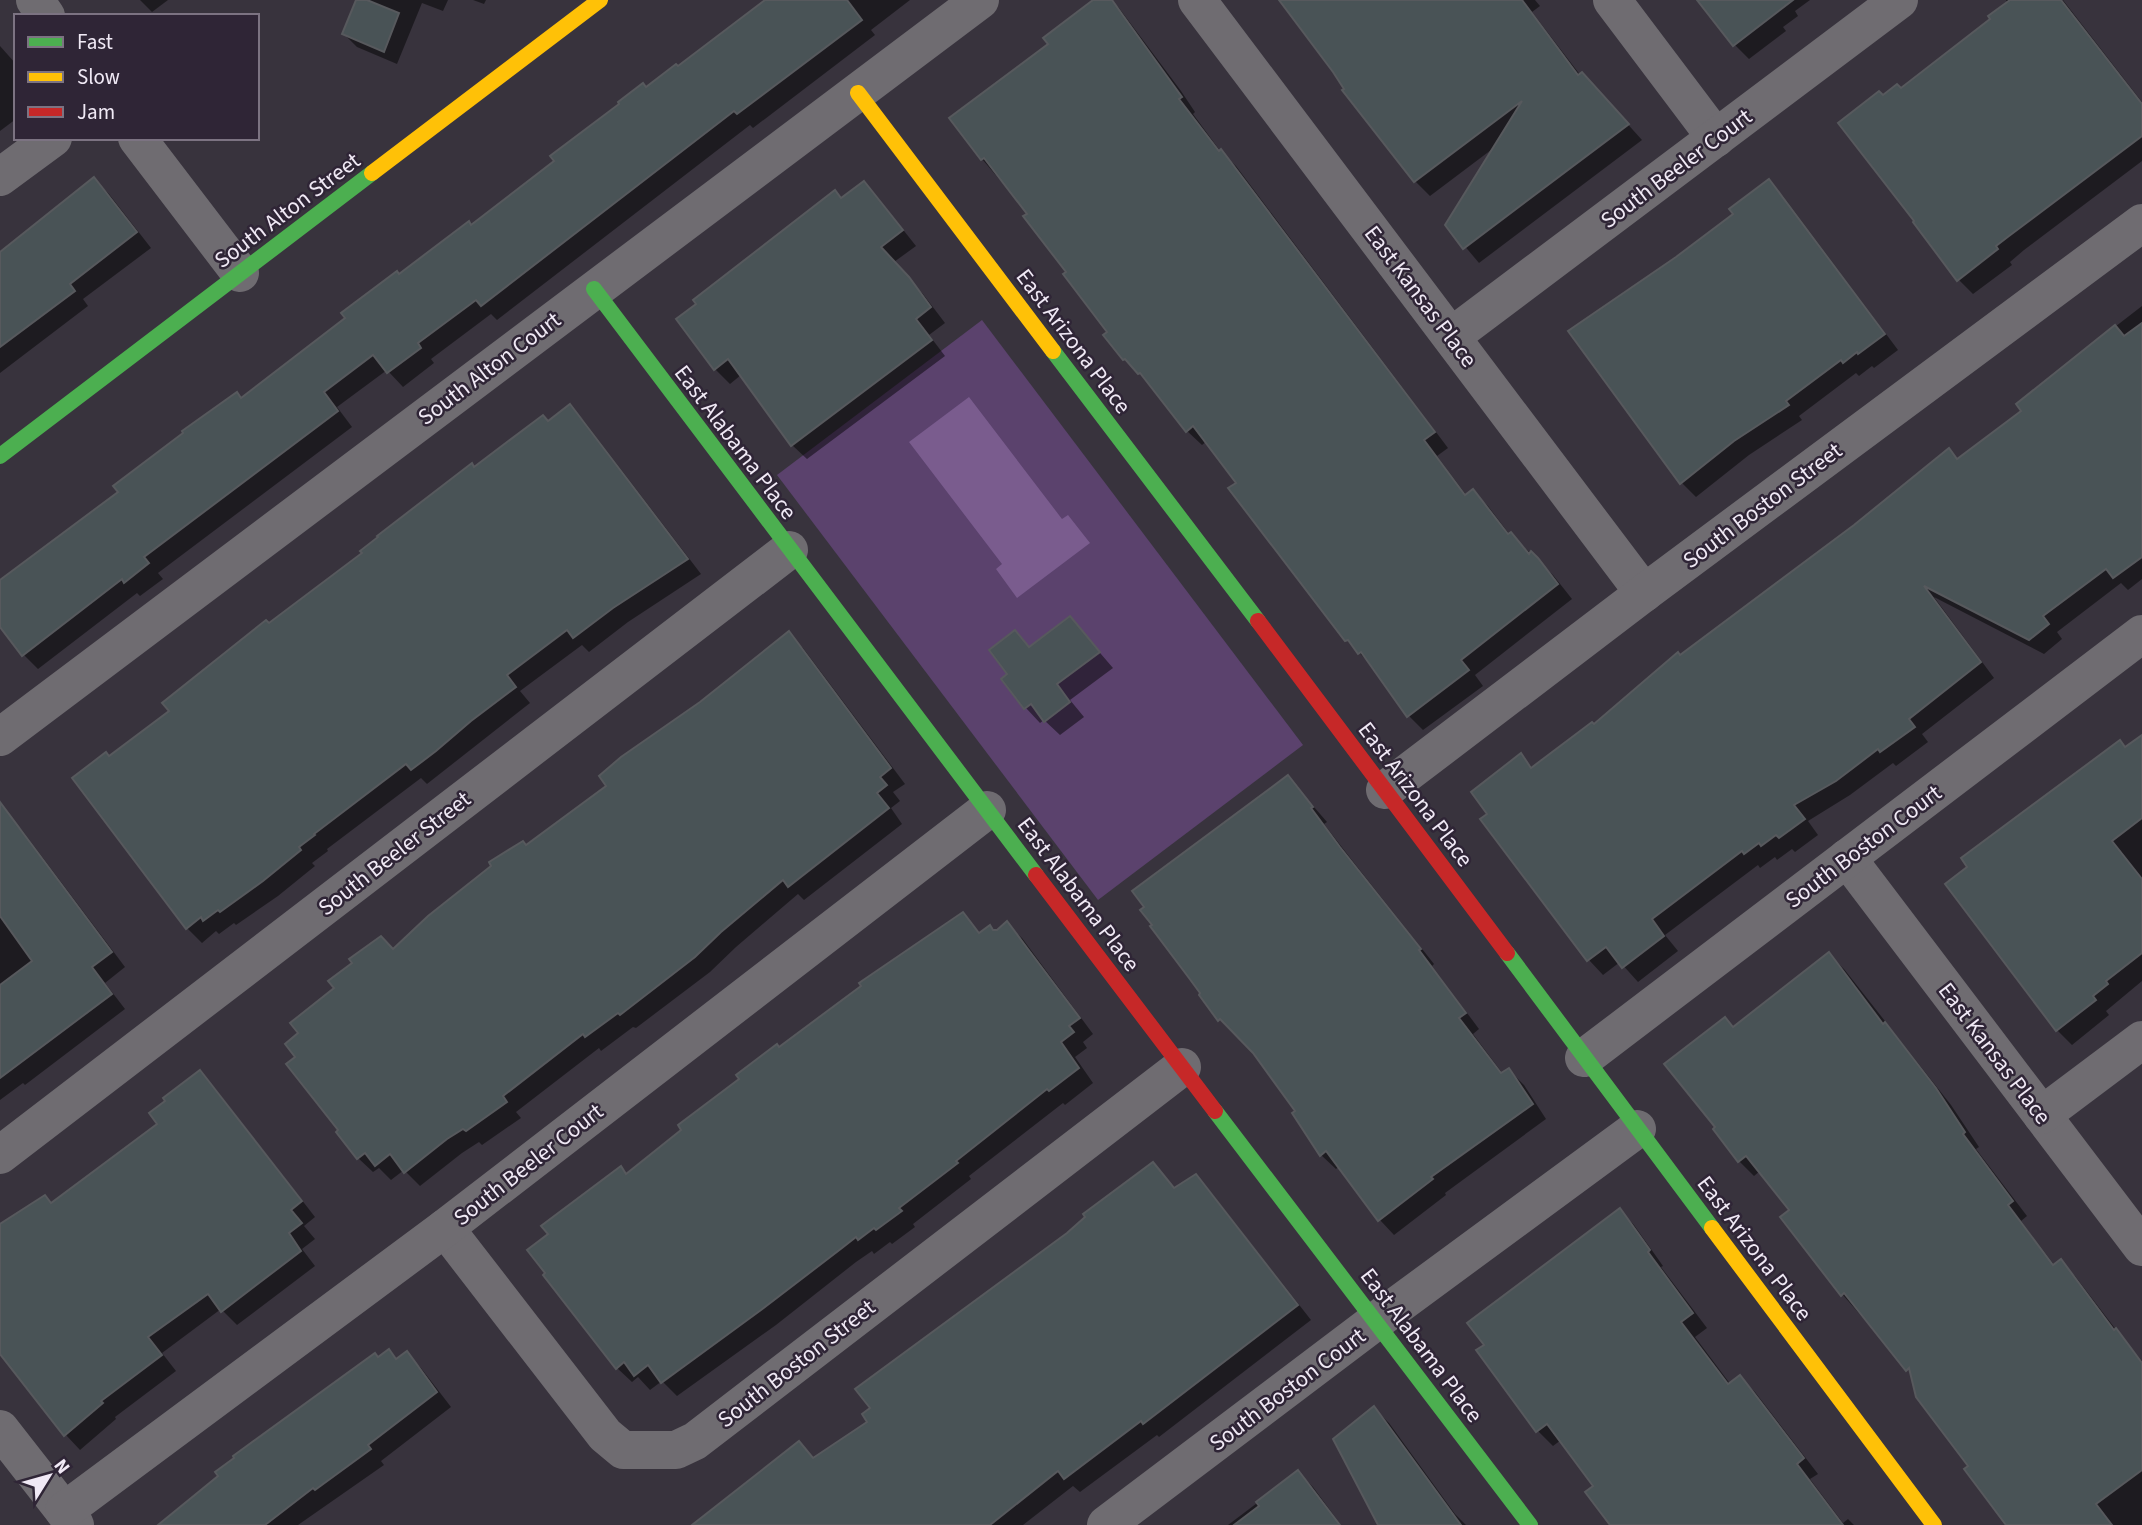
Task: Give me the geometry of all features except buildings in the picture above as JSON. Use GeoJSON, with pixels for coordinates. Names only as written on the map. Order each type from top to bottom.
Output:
{"type":"FeatureCollection","features":[{"type":"Feature","properties":{"kind":"street","name":"South Alton Street"},"geometry":{"type":"LineString","coordinates":[[0,456],[600,0]]}},
{"type":"Feature","properties":{"kind":"street","name":"South Alton Court"},"geometry":{"type":"LineString","coordinates":[[1,735],[980,0]]}},
{"type":"Feature","properties":{"kind":"street","name":"East Kansas Place"},"geometry":{"type":"LineString","coordinates":[[1196,0],[1644,593]]}},
{"type":"Feature","properties":{"kind":"street"},"geometry":{"type":"LineString","coordinates":[[1612,0],[1716,138]]}},
{"type":"Feature","properties":{"kind":"street","name":"South Beeler Court"},"geometry":{"type":"LineString","coordinates":[[1452,336],[1899,0]]}},
{"type":"Feature","properties":{"kind":"street","name":"East Arizona Place"},"geometry":{"type":"LineString","coordinates":[[858,93],[1385,790],[1934,1525]]}},
{"type":"Feature","properties":{"kind":"street"},"geometry":{"type":"LineString","coordinates":[[0,177],[50,140]]}},
{"type":"Feature","properties":{"kind":"street"},"geometry":{"type":"LineString","coordinates":[[139,140],[240,273]]}},
{"type":"Feature","properties":{"kind":"street","name":"South Boston Street"},"geometry":{"type":"LineString","coordinates":[[1385,790],[1644,593],[2142,223]]}},
{"type":"Feature","properties":{"kind":"street","name":"East Alabama Place"},"geometry":{"type":"LineString","coordinates":[[593,289],[1530,1525]]}},
{"type":"Feature","properties":{"kind":"street","name":"South Beeler Street"},"geometry":{"type":"LineString","coordinates":[[0,1155],[789,550]]}},
{"type":"Feature","properties":{"kind":"street","name":"South Boston Court"},"geometry":{"type":"LineString","coordinates":[[1584,1058],[2142,634]]}},
{"type":"Feature","properties":{"kind":"street","name":"South Beeler Court"},"geometry":{"type":"LineString","coordinates":[[70,1518],[987,810]]}},
{"type":"Feature","properties":{"kind":"street","name":"East Kansas Place"},"geometry":{"type":"LineString","coordinates":[[1847,858],[2142,1247]]}},
{"type":"Feature","properties":{"kind":"street"},"geometry":{"type":"LineString","coordinates":[[2042,1115],[2142,1040]]}},
{"type":"Feature","properties":{"kind":"street","name":"South Boston Street"},"geometry":{"type":"LineString","coordinates":[[445,1228],[605,1435],[624,1450],[676,1450],[695,1441],[1182,1067]]}},
{"type":"Feature","properties":{"kind":"street","name":"South Boston Court"},"geometry":{"type":"LineString","coordinates":[[1106,1525],[1376,1321],[1637,1129]]}},
{"type":"Feature","properties":{"kind":"street"},"geometry":{"type":"LineString","coordinates":[[0,1429],[70,1518]]}},
{"type":"Feature","properties":{"kind":"shaded area"},"geometry":{"type":"Polygon","coordinates":[[[982,320],[1303,745],[1098,900],[777,475],[982,320]]]}},
{"type":"Feature","properties":{"kind":"shaded area"},"geometry":{"type":"Polygon","coordinates":[[[969,397],[1062,519],[1068,515],[1090,543],[1017,598],[996,569],[1002,564],[909,442],[969,397]]]}},
{"type":"Feature","properties":{"kind":"traffic: fast"},"geometry":{"type":"LineString","coordinates":[[0,456],[372,173]]}},
{"type":"Feature","properties":{"kind":"traffic: fast"},"geometry":{"type":"LineString","coordinates":[[594,289],[1036,875]]}},
{"type":"Feature","properties":{"kind":"traffic: fast"},"geometry":{"type":"LineString","coordinates":[[1053,351],[1258,621]]}},
{"type":"Feature","properties":{"kind":"traffic: fast"},"geometry":{"type":"LineString","coordinates":[[1507,953],[1712,1228]]}},
{"type":"Feature","properties":{"kind":"traffic: fast"},"geometry":{"type":"LineString","coordinates":[[1215,1111],[1530,1525]]}},
{"type":"Feature","properties":{"kind":"traffic: slow"},"geometry":{"type":"LineString","coordinates":[[372,173],[600,0]]}},
{"type":"Feature","properties":{"kind":"traffic: slow"},"geometry":{"type":"LineString","coordinates":[[858,93],[1053,351]]}},
{"type":"Feature","properties":{"kind":"traffic: slow"},"geometry":{"type":"LineString","coordinates":[[1712,1228],[1934,1525]]}},
{"type":"Feature","properties":{"kind":"traffic: jam"},"geometry":{"type":"LineString","coordinates":[[1258,621],[1507,953]]}},
{"type":"Feature","properties":{"kind":"traffic: jam"},"geometry":{"type":"LineString","coordinates":[[1036,875],[1215,1111]]}}]}
